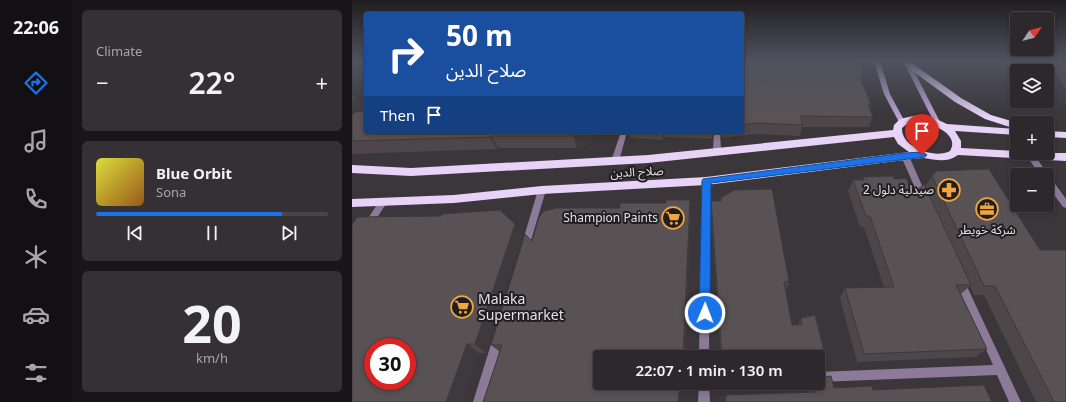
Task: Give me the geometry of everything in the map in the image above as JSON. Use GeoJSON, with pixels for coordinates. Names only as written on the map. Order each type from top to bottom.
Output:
{"type":"FeatureCollection","features":[{"type":"Feature","properties":{"kind":"highway"},"geometry":{"type":"LineString","coordinates":[[931,80],[958,100],[988,117],[1010,124]]}},
{"type":"Feature","properties":{"kind":"highway"},"geometry":{"type":"LineString","coordinates":[[1010,131],[941,125],[917,118],[908,119],[897,127],[897,133],[905,146],[922,155],[942,157],[950,155],[956,151],[1010,154]]}},
{"type":"Feature","properties":{"kind":"highway"},"geometry":{"type":"LineString","coordinates":[[941,125],[957,140],[958,146],[956,151]]}},
{"type":"Feature","properties":{"kind":"highway","name":"صلاح الدين"},"geometry":{"type":"LineString","coordinates":[[352,169],[411,172],[648,159],[717,150],[897,133]]}},
{"type":"Feature","properties":{"kind":"highway"},"geometry":{"type":"LineString","coordinates":[[1054,134],[1066,135]]}},
{"type":"Feature","properties":{"kind":"highway","name":"صلاح الدين"},"geometry":{"type":"LineString","coordinates":[[352,203],[454,199],[542,190],[706,181],[922,155]]}},
{"type":"Feature","properties":{"kind":"highway"},"geometry":{"type":"LineString","coordinates":[[1054,156],[1066,157]]}},
{"type":"Feature","properties":{"kind":"main road"},"geometry":{"type":"LineString","coordinates":[[882,80],[887,94],[902,122]]}},
{"type":"Feature","properties":{"kind":"main road"},"geometry":{"type":"LineString","coordinates":[[916,80],[941,125]]}},
{"type":"Feature","properties":{"kind":"street"},"geometry":{"type":"LineString","coordinates":[[615,160],[623,134]]}},
{"type":"Feature","properties":{"kind":"street"},"geometry":{"type":"LineString","coordinates":[[717,134],[717,150]]}},
{"type":"Feature","properties":{"kind":"street"},"geometry":{"type":"LineString","coordinates":[[905,156],[927,206]]}},
{"type":"Feature","properties":{"kind":"street"},"geometry":{"type":"LineString","coordinates":[[704,350],[706,181]]}},
{"type":"Feature","properties":{"kind":"street"},"geometry":{"type":"LineString","coordinates":[[1054,189],[1066,205]]}},
{"type":"Feature","properties":{"kind":"street"},"geometry":{"type":"LineString","coordinates":[[522,258],[542,190]]}},
{"type":"Feature","properties":{"kind":"street"},"geometry":{"type":"LineString","coordinates":[[364,232],[383,202]]}},
{"type":"Feature","properties":{"kind":"street"},"geometry":{"type":"LineString","coordinates":[[955,270],[1014,402]]}},
{"type":"Feature","properties":{"kind":"street"},"geometry":{"type":"LineString","coordinates":[[479,402],[501,326]]}},
{"type":"Feature","properties":{"kind":"street"},"geometry":{"type":"LineString","coordinates":[[825,377],[1000,370]]}},
{"type":"Feature","properties":{"kind":"street"},"geometry":{"type":"LineString","coordinates":[[704,390],[704,402]]}},
{"type":"Feature","properties":{"kind":"building"},"geometry":{"type":"Polygon","coordinates":[[[744,80],[861,80],[871,104],[868,104],[873,117],[801,116],[802,125],[755,123],[744,125],[744,80]]]}},
{"type":"Feature","properties":{"kind":"building"},"geometry":{"type":"Polygon","coordinates":[[[364,111],[364,134],[580,134],[573,136],[492,136],[352,141],[352,115],[355,112],[364,111]]]}},
{"type":"Feature","properties":{"kind":"building"},"geometry":{"type":"Polygon","coordinates":[[[989,169],[1010,202],[1010,212],[1016,212],[1040,250],[1066,250],[1066,402],[1054,402],[995,286],[984,286],[932,176],[937,171],[989,169]]]}},
{"type":"Feature","properties":{"kind":"building"},"geometry":{"type":"Polygon","coordinates":[[[893,176],[894,179],[906,178],[913,194],[924,184],[971,285],[956,285],[987,349],[864,354],[845,288],[894,287],[870,216],[866,216],[853,180],[864,180],[863,177],[893,176]]]}},
{"type":"Feature","properties":{"kind":"building"},"geometry":{"type":"Polygon","coordinates":[[[772,189],[789,281],[784,282],[792,325],[802,325],[801,318],[815,315],[824,350],[722,350],[711,201],[721,201],[721,198],[734,190],[772,189]]]}},
{"type":"Feature","properties":{"kind":"building"},"geometry":{"type":"Polygon","coordinates":[[[666,200],[690,200],[683,350],[593,350],[593,390],[679,390],[678,402],[483,402],[502,345],[491,345],[525,234],[532,241],[539,217],[544,211],[557,208],[620,208],[620,203],[666,203],[666,200]]]}},
{"type":"Feature","properties":{"kind":"building"},"geometry":{"type":"Polygon","coordinates":[[[500,210],[515,224],[475,344],[467,344],[446,402],[352,402],[352,225],[357,217],[441,216],[442,214],[500,210]]]}},
{"type":"Feature","properties":{"kind":"building"},"geometry":{"type":"Polygon","coordinates":[[[831,376],[834,388],[872,386],[873,390],[984,385],[992,402],[726,402],[726,395],[816,392],[816,390],[825,390],[825,377],[831,376]]]}},
{"type":"Feature","properties":{"kind":"place","name":"صيدلية دلول 2"},"geometry":{"type":"Point","coordinates":[949,190]}},
{"type":"Feature","properties":{"kind":"place","name":"شركة خويطر"},"geometry":{"type":"Point","coordinates":[987,209]}},
{"type":"Feature","properties":{"kind":"place","name":"Shampion Paints"},"geometry":{"type":"Point","coordinates":[673,218]}},
{"type":"Feature","properties":{"kind":"place","name":"Malaka Supermarket"},"geometry":{"type":"Point","coordinates":[462,307]}},
{"type":"Feature","properties":{"kind":"route"},"geometry":{"type":"LineString","coordinates":[[705,313],[706,181],[922,155]]}}]}
